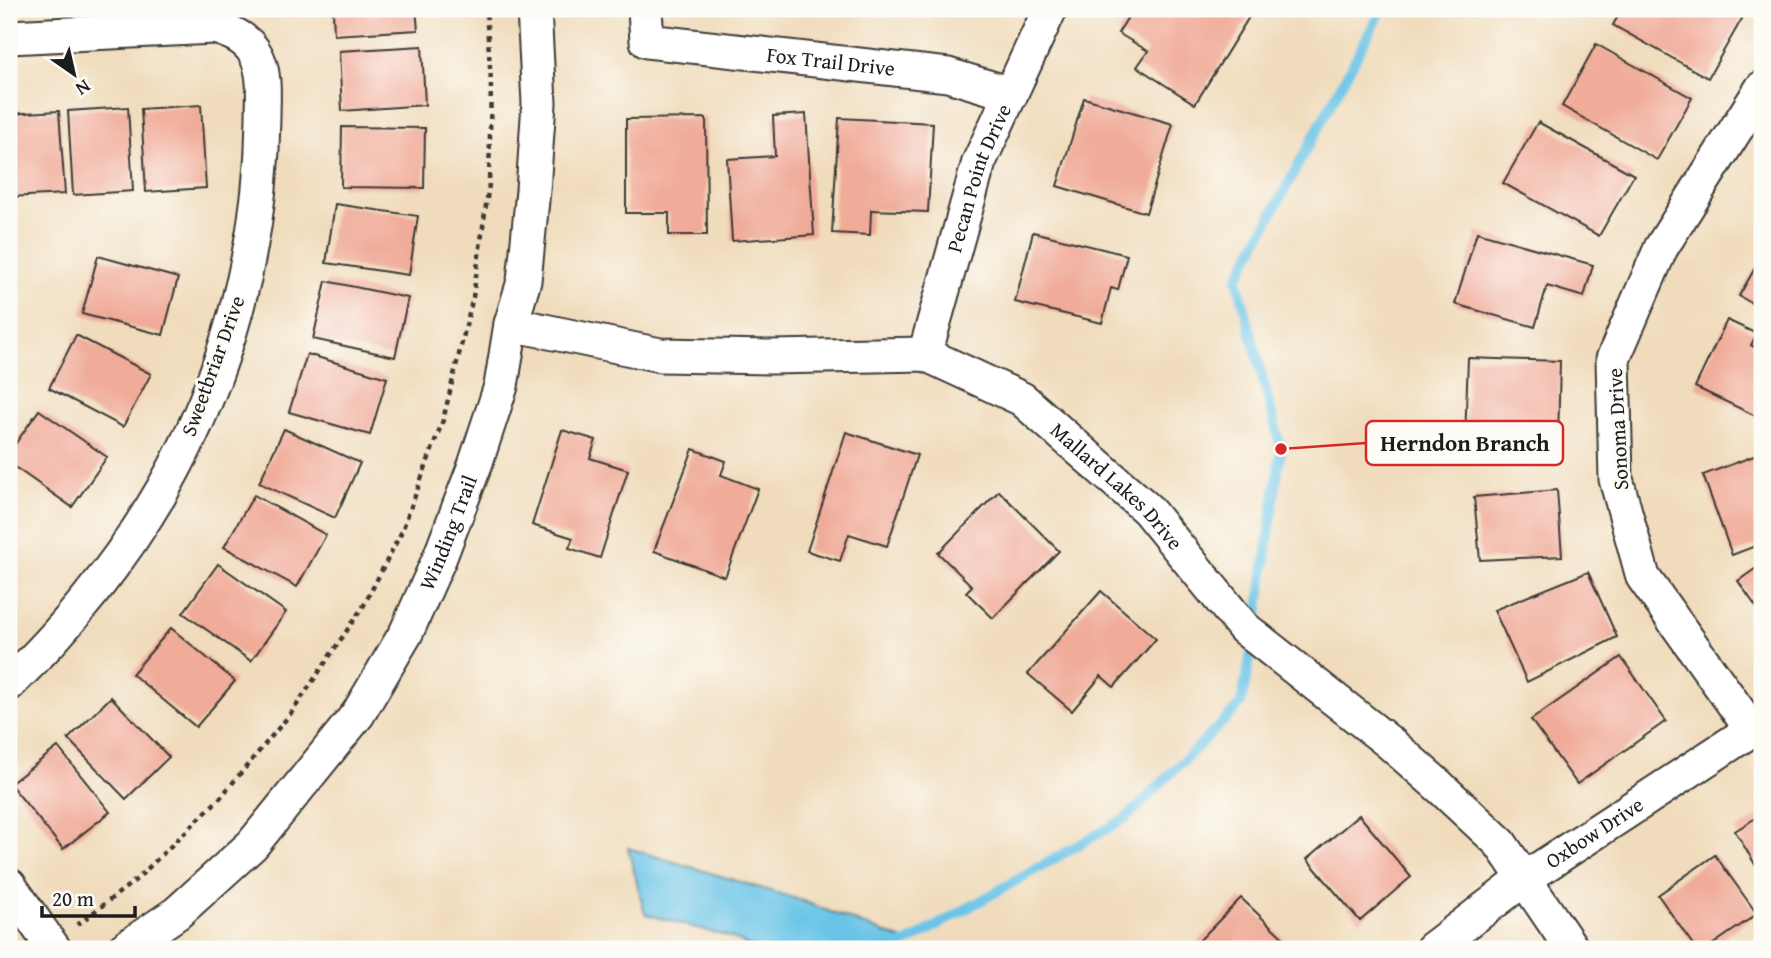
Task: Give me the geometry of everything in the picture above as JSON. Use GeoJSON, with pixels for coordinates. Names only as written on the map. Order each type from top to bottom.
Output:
{"type":"FeatureCollection","features":[{"type":"Feature","properties":{"kind":"street","name":"Winding Trail"},"geometry":{"type":"LineString","coordinates":[[124,949],[177,913],[252,845],[358,715],[406,633],[440,557],[501,386],[511,324],[524,281],[539,103],[534,9]]}},
{"type":"Feature","properties":{"kind":"street","name":"Fox Trail Drive"},"geometry":{"type":"LineString","coordinates":[[645,9],[648,41],[948,75],[1011,94]]}},
{"type":"Feature","properties":{"kind":"street","name":"Pecan Point Drive"},"geometry":{"type":"LineString","coordinates":[[925,354],[979,162],[1050,9]]}},
{"type":"Feature","properties":{"kind":"street","name":"Sweetbriar Drive"},"geometry":{"type":"LineString","coordinates":[[9,37],[203,27],[223,30],[242,39],[261,65],[263,134],[252,239],[241,290],[227,341],[188,439],[138,531],[108,574],[75,616],[9,684]]}},
{"type":"Feature","properties":{"kind":"street","name":"Sonoma Drive"},"geometry":{"type":"LineString","coordinates":[[1757,727],[1643,577],[1616,479],[1613,359],[1661,248],[1762,88]]}},
{"type":"Feature","properties":{"kind":"street","name":"Mallard Lakes Drive"},"geometry":{"type":"LineString","coordinates":[[511,324],[660,355],[772,357],[925,354],[1022,399],[1147,509],[1244,628],[1390,743],[1500,843],[1572,949]]}},
{"type":"Feature","properties":{"kind":"street","name":"Oxbow Drive"},"geometry":{"type":"LineString","coordinates":[[1432,949],[1524,879],[1757,727]]}},
{"type":"Feature","properties":{"kind":"street"},"geometry":{"type":"LineString","coordinates":[[9,885],[53,947]]}},
{"type":"Feature","properties":{"kind":"path"},"geometry":{"type":"LineString","coordinates":[[53,947],[137,879],[228,789],[292,712],[364,605],[401,531],[443,420],[473,297],[489,184],[491,82],[486,9]]}},
{"type":"Feature","properties":{"kind":"water"},"geometry":{"type":"Polygon","coordinates":[[[628,848],[800,900],[908,942],[901,949],[754,949],[733,938],[645,914],[628,848]]]}},
{"type":"Feature","properties":{"kind":"building"},"geometry":{"type":"Polygon","coordinates":[[[333,9],[416,9],[418,30],[334,35],[333,9]]]}},
{"type":"Feature","properties":{"kind":"building"},"geometry":{"type":"Polygon","coordinates":[[[1133,9],[1236,9],[1249,17],[1195,104],[1137,67],[1148,51],[1118,33],[1133,9]]]}},
{"type":"Feature","properties":{"kind":"building"},"geometry":{"type":"Polygon","coordinates":[[[1622,9],[1728,9],[1743,17],[1708,78],[1613,25],[1622,9]]]}},
{"type":"Feature","properties":{"kind":"building"},"geometry":{"type":"Polygon","coordinates":[[[1596,44],[1692,98],[1657,160],[1562,106],[1596,44]]]}},
{"type":"Feature","properties":{"kind":"building"},"geometry":{"type":"Polygon","coordinates":[[[422,46],[425,105],[342,111],[339,51],[422,46]]]}},
{"type":"Feature","properties":{"kind":"building"},"geometry":{"type":"Polygon","coordinates":[[[1084,98],[1173,124],[1146,213],[1057,186],[1084,98]]]}},
{"type":"Feature","properties":{"kind":"building"},"geometry":{"type":"Polygon","coordinates":[[[201,105],[206,188],[146,192],[141,109],[201,105]]]}},
{"type":"Feature","properties":{"kind":"building"},"geometry":{"type":"Polygon","coordinates":[[[128,107],[133,191],[73,195],[68,111],[128,107]]]}},
{"type":"Feature","properties":{"kind":"building"},"geometry":{"type":"Polygon","coordinates":[[[59,111],[65,194],[9,197],[9,114],[59,111]]]}},
{"type":"Feature","properties":{"kind":"building"},"geometry":{"type":"Polygon","coordinates":[[[806,114],[814,235],[732,241],[727,159],[775,156],[773,116],[806,114]]]}},
{"type":"Feature","properties":{"kind":"building"},"geometry":{"type":"Polygon","coordinates":[[[706,118],[707,235],[669,235],[669,213],[626,213],[626,119],[706,118]]]}},
{"type":"Feature","properties":{"kind":"building"},"geometry":{"type":"Polygon","coordinates":[[[839,118],[933,123],[928,212],[871,210],[870,235],[832,233],[839,118]]]}},
{"type":"Feature","properties":{"kind":"building"},"geometry":{"type":"Polygon","coordinates":[[[1538,122],[1634,175],[1599,236],[1503,183],[1538,122]]]}},
{"type":"Feature","properties":{"kind":"building"},"geometry":{"type":"Polygon","coordinates":[[[342,127],[425,128],[424,188],[341,187],[342,127]]]}},
{"type":"Feature","properties":{"kind":"building"},"geometry":{"type":"Polygon","coordinates":[[[335,204],[418,216],[409,275],[326,263],[335,204]]]}},
{"type":"Feature","properties":{"kind":"building"},"geometry":{"type":"Polygon","coordinates":[[[1033,232],[1127,255],[1118,290],[1111,288],[1102,323],[1015,302],[1033,232]]]}},
{"type":"Feature","properties":{"kind":"building"},"geometry":{"type":"Polygon","coordinates":[[[1477,232],[1593,265],[1584,297],[1547,286],[1535,327],[1455,304],[1477,232]]]}},
{"type":"Feature","properties":{"kind":"building"},"geometry":{"type":"Polygon","coordinates":[[[98,256],[178,278],[163,335],[82,314],[98,256]]]}},
{"type":"Feature","properties":{"kind":"building"},"geometry":{"type":"Polygon","coordinates":[[[1762,256],[1762,309],[1739,296],[1762,256]]]}},
{"type":"Feature","properties":{"kind":"building"},"geometry":{"type":"Polygon","coordinates":[[[326,281],[408,298],[395,357],[313,339],[326,281]]]}},
{"type":"Feature","properties":{"kind":"building"},"geometry":{"type":"Polygon","coordinates":[[[1727,320],[1757,334],[1751,345],[1762,351],[1762,419],[1695,387],[1727,320]]]}},
{"type":"Feature","properties":{"kind":"building"},"geometry":{"type":"Polygon","coordinates":[[[76,335],[151,374],[123,427],[49,388],[76,335]]]}},
{"type":"Feature","properties":{"kind":"building"},"geometry":{"type":"Polygon","coordinates":[[[307,354],[387,378],[370,435],[289,412],[307,354]]]}},
{"type":"Feature","properties":{"kind":"building"},"geometry":{"type":"Polygon","coordinates":[[[1468,358],[1560,361],[1558,441],[1465,439],[1468,358]]]}},
{"type":"Feature","properties":{"kind":"building"},"geometry":{"type":"Polygon","coordinates":[[[39,410],[107,457],[72,507],[9,463],[9,453],[39,410]]]}},
{"type":"Feature","properties":{"kind":"building"},"geometry":{"type":"Polygon","coordinates":[[[284,429],[360,463],[335,518],[259,483],[284,429]]]}},
{"type":"Feature","properties":{"kind":"building"},"geometry":{"type":"Polygon","coordinates":[[[562,430],[596,440],[590,458],[628,470],[600,558],[569,548],[573,538],[532,525],[562,430]]]}},
{"type":"Feature","properties":{"kind":"building"},"geometry":{"type":"Polygon","coordinates":[[[846,432],[917,455],[887,546],[849,534],[840,561],[807,551],[846,432]]]}},
{"type":"Feature","properties":{"kind":"building"},"geometry":{"type":"Polygon","coordinates":[[[693,449],[726,461],[721,475],[758,489],[725,577],[654,551],[693,449]]]}},
{"type":"Feature","properties":{"kind":"building"},"geometry":{"type":"Polygon","coordinates":[[[1762,453],[1762,531],[1757,533],[1761,544],[1732,555],[1703,475],[1762,453]]]}},
{"type":"Feature","properties":{"kind":"building"},"geometry":{"type":"Polygon","coordinates":[[[1557,490],[1562,556],[1480,560],[1474,497],[1557,490]]]}},
{"type":"Feature","properties":{"kind":"building"},"geometry":{"type":"Polygon","coordinates":[[[999,491],[1059,551],[993,618],[966,592],[972,586],[938,553],[999,491]]]}},
{"type":"Feature","properties":{"kind":"building"},"geometry":{"type":"Polygon","coordinates":[[[254,495],[326,535],[297,587],[224,547],[254,495]]]}},
{"type":"Feature","properties":{"kind":"building"},"geometry":{"type":"Polygon","coordinates":[[[218,564],[286,612],[251,661],[183,613],[218,564]]]}},
{"type":"Feature","properties":{"kind":"building"},"geometry":{"type":"Polygon","coordinates":[[[1762,564],[1762,615],[1738,581],[1762,564]]]}},
{"type":"Feature","properties":{"kind":"building"},"geometry":{"type":"Polygon","coordinates":[[[1588,572],[1617,637],[1527,682],[1494,610],[1588,572]]]}},
{"type":"Feature","properties":{"kind":"building"},"geometry":{"type":"Polygon","coordinates":[[[1101,591],[1156,639],[1114,687],[1101,676],[1072,711],[1028,674],[1101,591]]]}},
{"type":"Feature","properties":{"kind":"building"},"geometry":{"type":"Polygon","coordinates":[[[171,628],[235,681],[196,727],[132,674],[171,628]]]}},
{"type":"Feature","properties":{"kind":"building"},"geometry":{"type":"Polygon","coordinates":[[[1621,657],[1666,721],[1577,784],[1531,720],[1621,657]]]}},
{"type":"Feature","properties":{"kind":"building"},"geometry":{"type":"Polygon","coordinates":[[[111,697],[169,757],[126,799],[68,739],[111,697]]]}},
{"type":"Feature","properties":{"kind":"building"},"geometry":{"type":"Polygon","coordinates":[[[58,747],[110,812],[63,849],[10,784],[58,747]]]}},
{"type":"Feature","properties":{"kind":"building"},"geometry":{"type":"Polygon","coordinates":[[[1762,814],[1762,876],[1735,831],[1762,814]]]}},
{"type":"Feature","properties":{"kind":"building"},"geometry":{"type":"Polygon","coordinates":[[[1359,815],[1411,877],[1360,921],[1307,859],[1359,815]]]}},
{"type":"Feature","properties":{"kind":"building"},"geometry":{"type":"Polygon","coordinates":[[[1715,855],[1757,914],[1706,949],[1696,949],[1658,895],[1715,855]]]}},
{"type":"Feature","properties":{"kind":"building"},"geometry":{"type":"Polygon","coordinates":[[[1241,898],[1295,949],[1191,949],[1241,898]]]}},
{"type":"Feature","properties":{"kind":"waterway"},"geometry":{"type":"LineString","coordinates":[[1256,629],[1281,449],[1237,279],[1382,9]]}},
{"type":"Feature","properties":{"kind":"waterway"},"geometry":{"type":"LineString","coordinates":[[891,949],[908,942],[1126,818],[1241,704],[1253,644]]}},
{"type":"Feature","properties":{"kind":"place","name":"Herndon Branch"},"geometry":{"type":"Point","coordinates":[1281,449]}}]}
